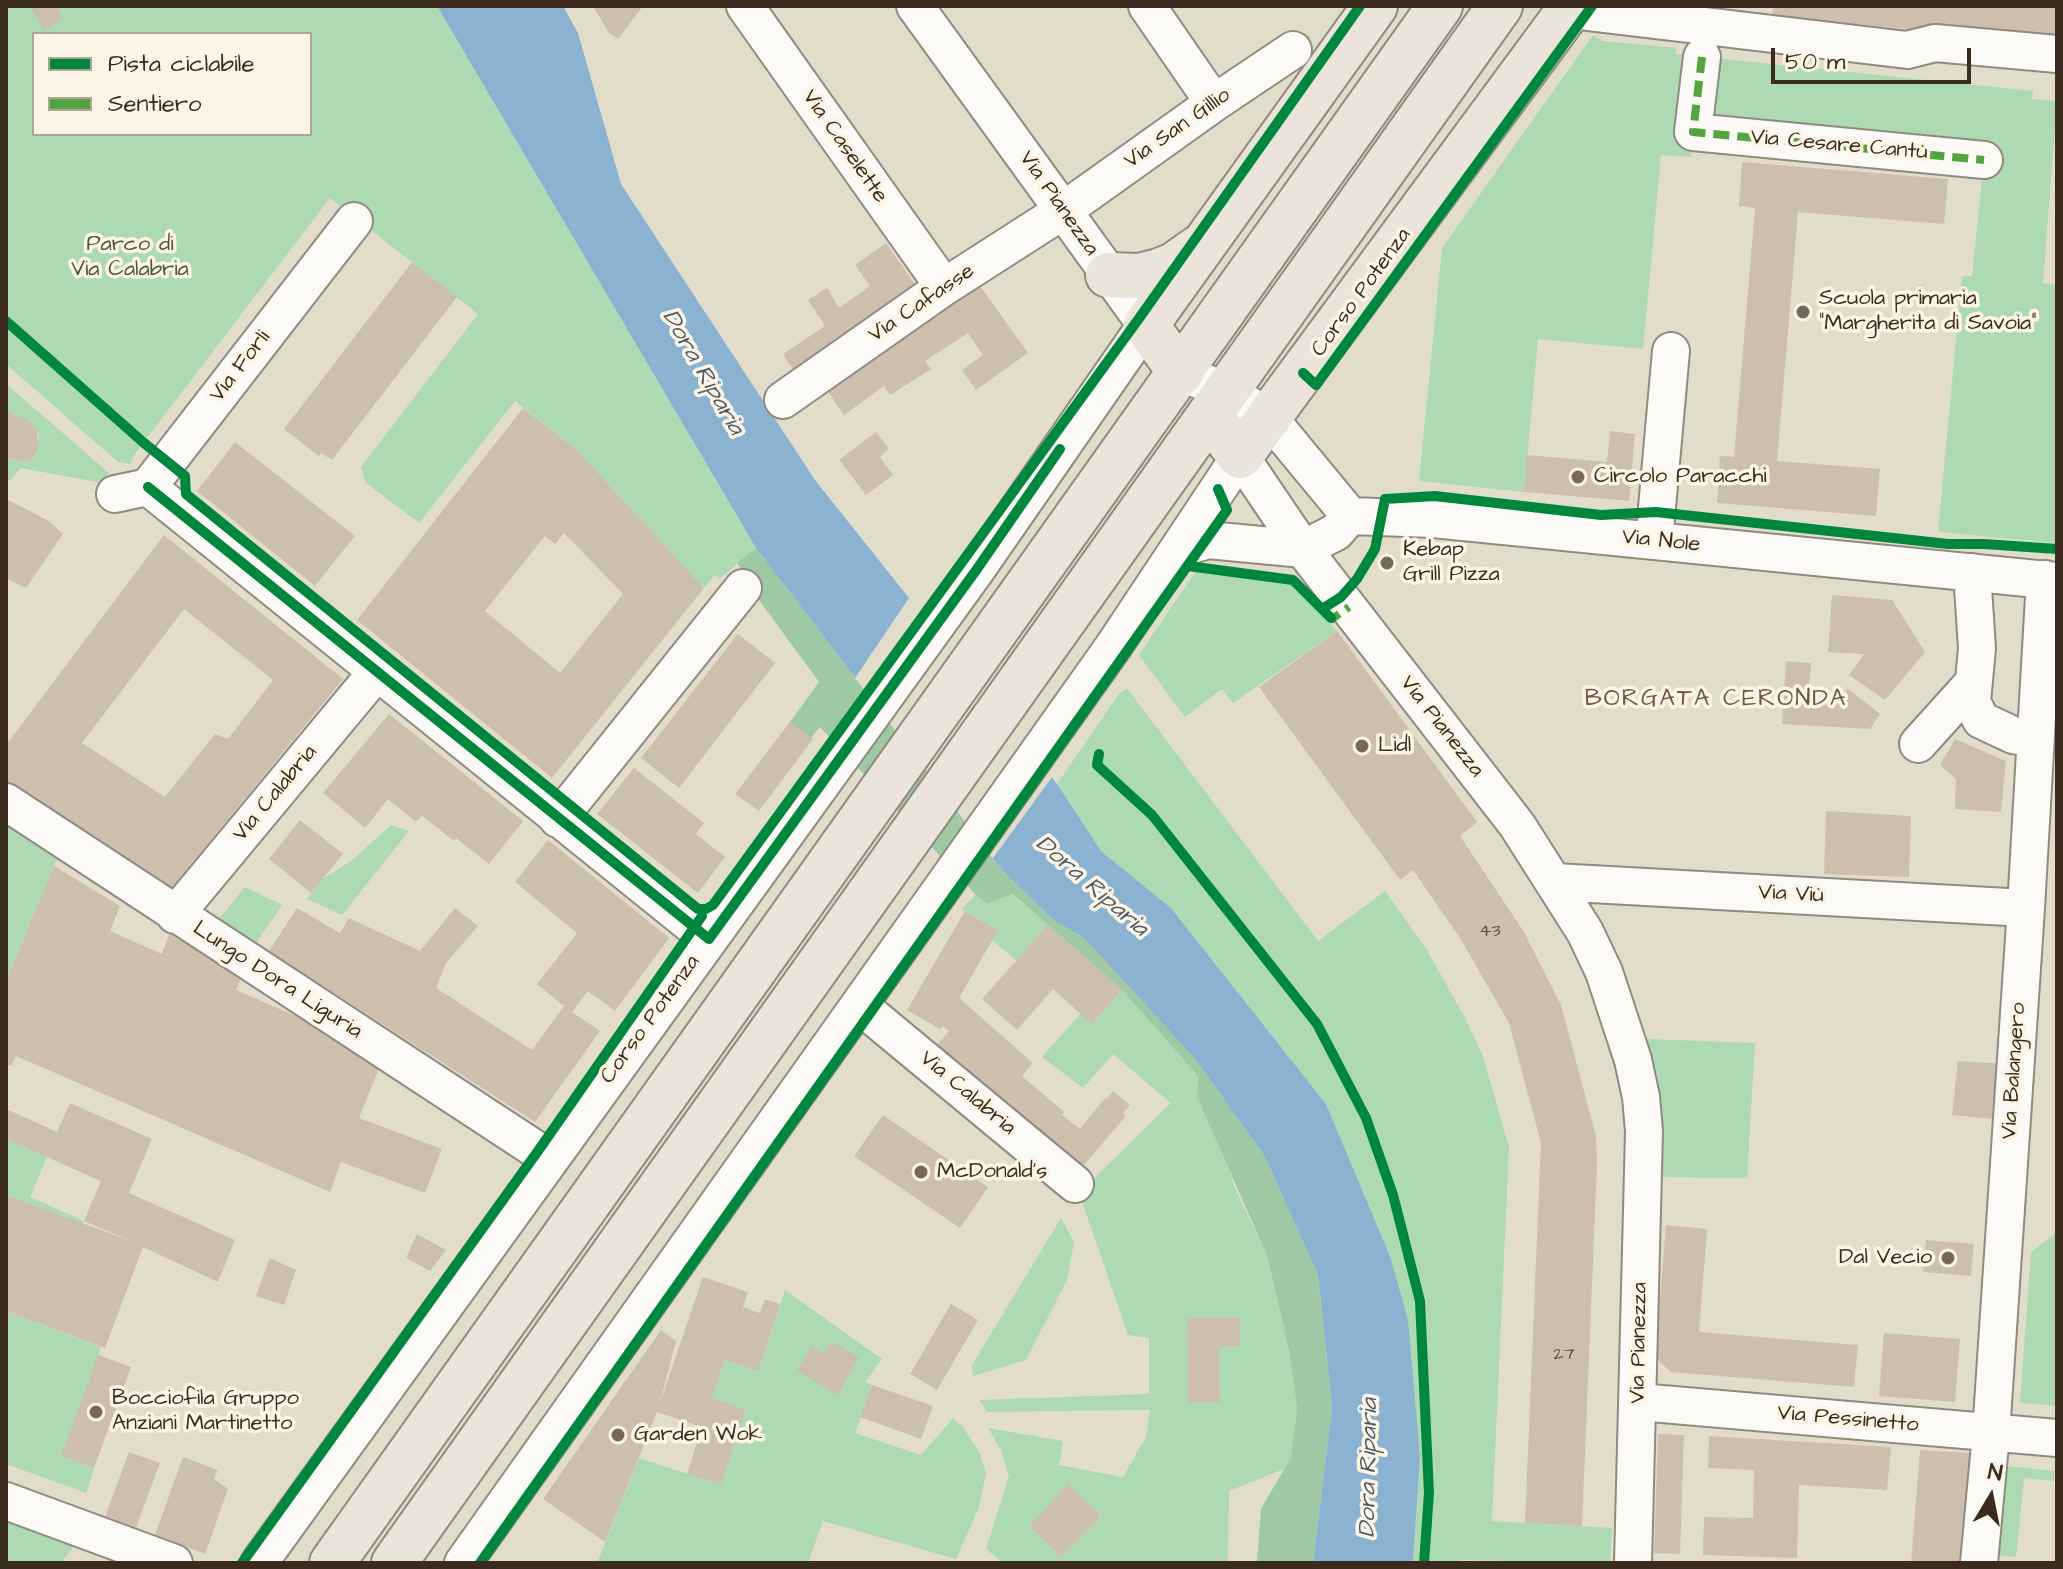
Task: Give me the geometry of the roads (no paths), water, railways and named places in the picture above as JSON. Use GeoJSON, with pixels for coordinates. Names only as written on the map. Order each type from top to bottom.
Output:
{"type":"FeatureCollection","features":[{"type":"Feature","properties":{"kind":"main road","name":"Corso Potenza"},"geometry":{"type":"LineString","coordinates":[[1146,325],[1375,6]]}},
{"type":"Feature","properties":{"kind":"main road"},"geometry":{"type":"LineString","coordinates":[[332,1563],[1440,6]]}},
{"type":"Feature","properties":{"kind":"main road"},"geometry":{"type":"LineString","coordinates":[[394,1563],[1500,6]]}},
{"type":"Feature","properties":{"kind":"main road","name":"Corso Potenza"},"geometry":{"type":"LineString","coordinates":[[1240,456],[1571,8]]}},
{"type":"Feature","properties":{"kind":"main road"},"geometry":{"type":"LineString","coordinates":[[1108,275],[1139,276],[1159,271],[1174,265],[1203,245]]}},
{"type":"Feature","properties":{"kind":"main road","name":"Via Pianezza"},"geometry":{"type":"LineString","coordinates":[[1146,325],[1181,373]]}},
{"type":"Feature","properties":{"kind":"main road","name":"Via Pianezza"},"geometry":{"type":"LineString","coordinates":[[1218,403],[1240,456]]}},
{"type":"Feature","properties":{"kind":"street","name":"Via Caselette"},"geometry":{"type":"LineString","coordinates":[[745,6],[944,287]]}},
{"type":"Feature","properties":{"kind":"street","name":"Via Pianezza"},"geometry":{"type":"LineString","coordinates":[[915,6],[1146,325]]}},
{"type":"Feature","properties":{"kind":"street"},"geometry":{"type":"LineString","coordinates":[[1147,6],[1214,103]]}},
{"type":"Feature","properties":{"kind":"street"},"geometry":{"type":"LineString","coordinates":[[1571,8],[1912,50],[1935,43],[2057,54]]}},
{"type":"Feature","properties":{"kind":"street","name":"Via San Gillio"},"geometry":{"type":"LineString","coordinates":[[1064,210],[1293,50]]}},
{"type":"Feature","properties":{"kind":"street","name":"Via Cesare Cantù"},"geometry":{"type":"LineString","coordinates":[[1702,57],[1693,132],[1984,160]]}},
{"type":"Feature","properties":{"kind":"street","name":"Via Cafasse"},"geometry":{"type":"LineString","coordinates":[[783,400],[944,287],[1064,210]]}},
{"type":"Feature","properties":{"kind":"street","name":"Via Forlì"},"geometry":{"type":"LineString","coordinates":[[354,221],[131,491],[376,673]]}},
{"type":"Feature","properties":{"kind":"street","name":"Corso Potenza"},"geometry":{"type":"LineString","coordinates":[[259,1563],[977,569],[1146,325]]}},
{"type":"Feature","properties":{"kind":"street"},"geometry":{"type":"LineString","coordinates":[[1654,541],[1671,351]]}},
{"type":"Feature","properties":{"kind":"street","name":"Via Pianezza"},"geometry":{"type":"LineString","coordinates":[[1181,373],[1218,403]]}},
{"type":"Feature","properties":{"kind":"street"},"geometry":{"type":"LineString","coordinates":[[1179,549],[1208,540],[1303,549],[1336,532],[1350,516],[1269,418],[1218,403]]}},
{"type":"Feature","properties":{"kind":"street","name":"Via Pianezza"},"geometry":{"type":"LineString","coordinates":[[1240,456],[1303,549],[1517,825],[1585,932],[1604,972],[1622,1024],[1641,1097],[1644,1131],[1633,1563]]}},
{"type":"Feature","properties":{"kind":"street","name":"Corso Potenza"},"geometry":{"type":"LineString","coordinates":[[463,1563],[1093,674],[1240,456]]}},
{"type":"Feature","properties":{"kind":"street","name":"Via Nole"},"geometry":{"type":"LineString","coordinates":[[1350,516],[1433,519],[2051,580]]}},
{"type":"Feature","properties":{"kind":"street"},"geometry":{"type":"LineString","coordinates":[[1972,572],[1977,648],[1972,702],[1981,720],[2013,735],[2035,739]]}},
{"type":"Feature","properties":{"kind":"street","name":"Via Balangero"},"geometry":{"type":"LineString","coordinates":[[1979,1563],[1991,1434],[2035,739],[2051,580]]}},
{"type":"Feature","properties":{"kind":"street"},"geometry":{"type":"LineString","coordinates":[[558,819],[743,588]]}},
{"type":"Feature","properties":{"kind":"street"},"geometry":{"type":"LineString","coordinates":[[376,673],[709,939]]}},
{"type":"Feature","properties":{"kind":"street","name":"Via Calabria"},"geometry":{"type":"LineString","coordinates":[[175,915],[376,673]]}},
{"type":"Feature","properties":{"kind":"street"},"geometry":{"type":"LineString","coordinates":[[1918,744],[1973,683]]}},
{"type":"Feature","properties":{"kind":"street","name":"Lungo Dora Liguria"},"geometry":{"type":"LineString","coordinates":[[6,802],[549,1158]]}},
{"type":"Feature","properties":{"kind":"street","name":"Via Viù"},"geometry":{"type":"LineString","coordinates":[[1555,882],[2026,908]]}},
{"type":"Feature","properties":{"kind":"street","name":"Via Calabria"},"geometry":{"type":"LineString","coordinates":[[859,1005],[1075,1184]]}},
{"type":"Feature","properties":{"kind":"street","name":"Via Pessinetto"},"geometry":{"type":"LineString","coordinates":[[1639,1402],[2057,1438]]}},
{"type":"Feature","properties":{"kind":"street"},"geometry":{"type":"LineString","coordinates":[[6,1501],[174,1563]]}},
{"type":"Feature","properties":{"kind":"water","name":"Dora Riparia"},"geometry":{"type":"Polygon","coordinates":[[[437,6],[563,6],[578,33],[621,184],[815,480],[1057,784],[1101,851],[1171,908],[1326,1104],[1390,1256],[1408,1320],[1420,1457],[1413,1563],[1313,1563],[1332,1407],[1318,1275],[1265,1157],[1196,1060],[1084,938],[1052,919],[1002,870],[756,548],[437,6]]]}},
{"type":"Feature","properties":{"kind":"place","name":"Scuola primaria \"Margherita di Savoia\""},"geometry":{"type":"Point","coordinates":[1803,312]}},
{"type":"Feature","properties":{"kind":"place","name":"Circolo Paracchi"},"geometry":{"type":"Point","coordinates":[1578,477]}},
{"type":"Feature","properties":{"kind":"place","name":"Kebap Grill Pizza"},"geometry":{"type":"Point","coordinates":[1387,563]}},
{"type":"Feature","properties":{"kind":"place","name":"Lidl"},"geometry":{"type":"Point","coordinates":[1362,746]}},
{"type":"Feature","properties":{"kind":"place","name":"McDonald's"},"geometry":{"type":"Point","coordinates":[921,1172]}},
{"type":"Feature","properties":{"kind":"place","name":"Dal Vecio"},"geometry":{"type":"Point","coordinates":[1948,1258]}},
{"type":"Feature","properties":{"kind":"place","name":"Bocciofila Gruppo Anziani Martinetto"},"geometry":{"type":"Point","coordinates":[96,1412]}},
{"type":"Feature","properties":{"kind":"place","name":"Garden Wok"},"geometry":{"type":"Point","coordinates":[618,1435]}},
{"type":"Feature","properties":{"kind":"district","name":"BORGATA CERONDA"},"geometry":{"type":"Point","coordinates":[1716,700]}},
{"type":"Feature","properties":{"kind":"park label","name":"Parco di Via Calabria"},"geometry":{"type":"Point","coordinates":[130,258]}}]}
